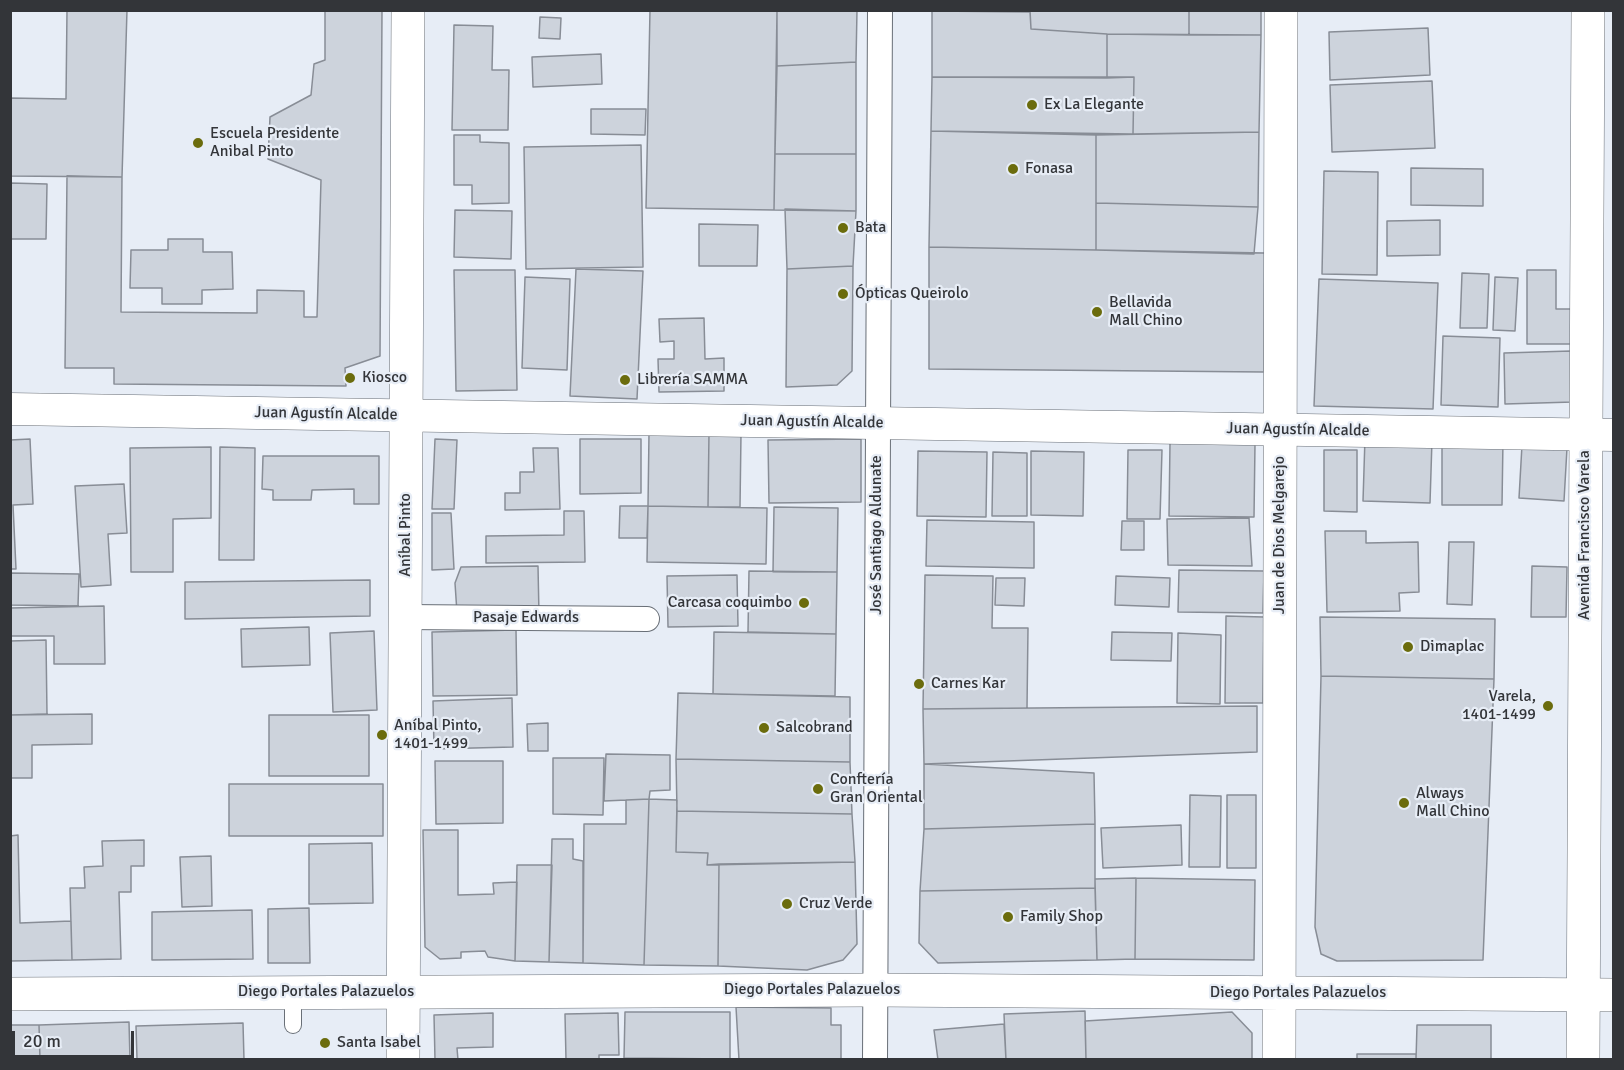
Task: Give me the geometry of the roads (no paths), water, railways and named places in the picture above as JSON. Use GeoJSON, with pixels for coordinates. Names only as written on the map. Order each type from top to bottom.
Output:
{"type":"FeatureCollection","features":[{"type":"Feature","properties":{"kind":"street","name":"Aníbal Pinto"},"geometry":{"type":"LineString","coordinates":[[403,1059],[408,10]]}},
{"type":"Feature","properties":{"kind":"street","name":"José Santiago Aldunate"},"geometry":{"type":"LineString","coordinates":[[875,1059],[880,10]]}},
{"type":"Feature","properties":{"kind":"street","name":"Juan de Dios Melgarejo"},"geometry":{"type":"LineString","coordinates":[[1279,1059],[1281,10]]}},
{"type":"Feature","properties":{"kind":"street","name":"Avenida Francisco Varela"},"geometry":{"type":"LineString","coordinates":[[1583,1059],[1598,995],[1600,435],[1588,10]]}},
{"type":"Feature","properties":{"kind":"street","name":"Juan Agustín Alcalde"},"geometry":{"type":"LineString","coordinates":[[10,409],[1600,435]]}},
{"type":"Feature","properties":{"kind":"street","name":"Pasaje Edwards"},"geometry":{"type":"LineString","coordinates":[[405,617],[647,619]]}},
{"type":"Feature","properties":{"kind":"street","name":"Diego Portales Palazuelos"},"geometry":{"type":"LineString","coordinates":[[10,994],[874,990],[1598,995]]}},
{"type":"Feature","properties":{"kind":"lane"},"geometry":{"type":"LineString","coordinates":[[293,993],[293,1025]]}},
{"type":"Feature","properties":{"kind":"place","name":"Ex La Elegante"},"geometry":{"type":"Point","coordinates":[1032,105]}},
{"type":"Feature","properties":{"kind":"place","name":"Escuela Presidente Anibal Pinto"},"geometry":{"type":"Point","coordinates":[198,143]}},
{"type":"Feature","properties":{"kind":"place","name":"Fonasa"},"geometry":{"type":"Point","coordinates":[1013,169]}},
{"type":"Feature","properties":{"kind":"place","name":"Bata"},"geometry":{"type":"Point","coordinates":[843,228]}},
{"type":"Feature","properties":{"kind":"place","name":"Ópticas Queirolo"},"geometry":{"type":"Point","coordinates":[843,294]}},
{"type":"Feature","properties":{"kind":"place","name":"Bellavida Mall Chino"},"geometry":{"type":"Point","coordinates":[1097,312]}},
{"type":"Feature","properties":{"kind":"place","name":"Kiosco"},"geometry":{"type":"Point","coordinates":[350,378]}},
{"type":"Feature","properties":{"kind":"place","name":"Librería SAMMA"},"geometry":{"type":"Point","coordinates":[625,380]}},
{"type":"Feature","properties":{"kind":"place","name":"Carcasa coquimbo"},"geometry":{"type":"Point","coordinates":[804,603]}},
{"type":"Feature","properties":{"kind":"place","name":"Dimaplac"},"geometry":{"type":"Point","coordinates":[1408,647]}},
{"type":"Feature","properties":{"kind":"place","name":"Carnes Kar"},"geometry":{"type":"Point","coordinates":[919,684]}},
{"type":"Feature","properties":{"kind":"place","name":"Varela, 1401-1499"},"geometry":{"type":"Point","coordinates":[1548,706]}},
{"type":"Feature","properties":{"kind":"place","name":"Salcobrand"},"geometry":{"type":"Point","coordinates":[764,728]}},
{"type":"Feature","properties":{"kind":"place","name":"Aníbal Pinto, 1401-1499"},"geometry":{"type":"Point","coordinates":[382,735]}},
{"type":"Feature","properties":{"kind":"place","name":"Conftería Gran Oriental"},"geometry":{"type":"Point","coordinates":[818,789]}},
{"type":"Feature","properties":{"kind":"place","name":"Always Mall Chino"},"geometry":{"type":"Point","coordinates":[1404,803]}},
{"type":"Feature","properties":{"kind":"place","name":"Cruz Verde"},"geometry":{"type":"Point","coordinates":[787,904]}},
{"type":"Feature","properties":{"kind":"place","name":"Family Shop"},"geometry":{"type":"Point","coordinates":[1008,917]}},
{"type":"Feature","properties":{"kind":"place","name":"Santa Isabel"},"geometry":{"type":"Point","coordinates":[325,1043]}}]}
